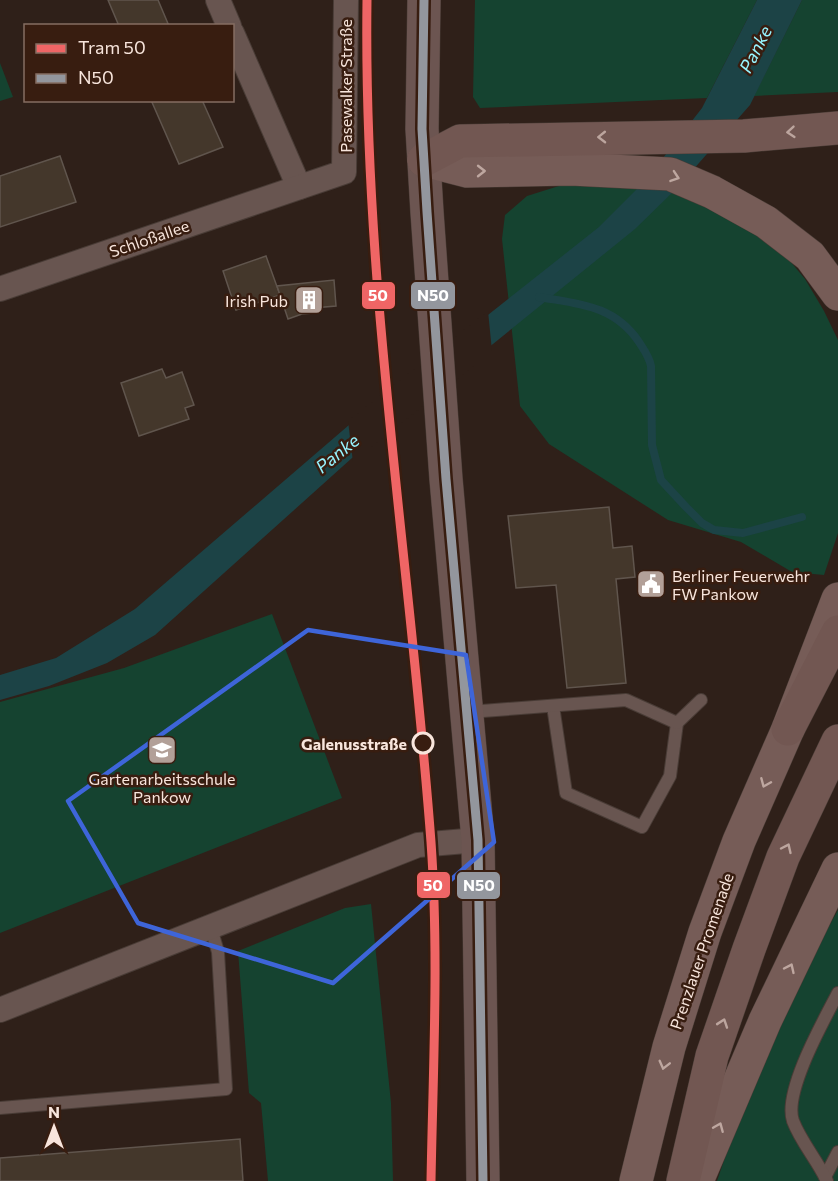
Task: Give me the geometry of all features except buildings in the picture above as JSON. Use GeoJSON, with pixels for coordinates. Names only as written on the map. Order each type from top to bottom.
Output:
{"type":"FeatureCollection","features":[{"type":"Feature","properties":{"kind":"highway"},"geometry":{"type":"LineString","coordinates":[[424,160],[460,141],[507,138],[744,136],[838,128]]}},
{"type":"Feature","properties":{"kind":"highway"},"geometry":{"type":"LineString","coordinates":[[788,729],[838,632]]}},
{"type":"Feature","properties":{"kind":"highway"},"geometry":{"type":"LineString","coordinates":[[683,1181],[712,1056],[749,949],[783,857],[838,741]]}},
{"type":"Feature","properties":{"kind":"main road"},"geometry":{"type":"LineString","coordinates":[[424,0],[422,129],[436,348],[478,840],[483,1181]]}},
{"type":"Feature","properties":{"kind":"main road"},"geometry":{"type":"LineString","coordinates":[[424,160],[468,171],[571,169],[670,174],[712,192],[766,222],[810,256],[838,294]]}},
{"type":"Feature","properties":{"kind":"main road","name":"Prenzlauer Promenade"},"geometry":{"type":"LineString","coordinates":[[636,1181],[669,1047],[705,932],[739,841],[788,729],[838,598]]}},
{"type":"Feature","properties":{"kind":"main road"},"geometry":{"type":"LineString","coordinates":[[697,1181],[765,1022],[838,869]]}},
{"type":"Feature","properties":{"kind":"street"},"geometry":{"type":"LineString","coordinates":[[218,0],[228,24]]}},
{"type":"Feature","properties":{"kind":"street","name":"Pasewalker Straße"},"geometry":{"type":"LineString","coordinates":[[344,172],[346,0]]}},
{"type":"Feature","properties":{"kind":"street"},"geometry":{"type":"LineString","coordinates":[[234,38],[299,187]]}},
{"type":"Feature","properties":{"kind":"street","name":"Schloßallee"},"geometry":{"type":"LineString","coordinates":[[0,289],[344,172]]}},
{"type":"Feature","properties":{"kind":"street"},"geometry":{"type":"LineString","coordinates":[[0,1011],[418,845],[478,840]]}},
{"type":"Feature","properties":{"kind":"lane"},"geometry":{"type":"LineString","coordinates":[[468,712],[626,700],[677,723]]}},
{"type":"Feature","properties":{"kind":"lane"},"geometry":{"type":"LineString","coordinates":[[553,706],[566,793],[642,828],[670,776],[677,723],[701,700]]}},
{"type":"Feature","properties":{"kind":"lane"},"geometry":{"type":"LineString","coordinates":[[0,1108],[226,1089],[218,952],[210,928]]}},
{"type":"Feature","properties":{"kind":"lane"},"geometry":{"type":"LineString","coordinates":[[826,1179],[792,1119],[791,1100],[815,1036],[838,993]]}},
{"type":"Feature","properties":{"kind":"lane"},"geometry":{"type":"LineString","coordinates":[[826,1179],[838,1152]]}},
{"type":"Feature","properties":{"kind":"highlighted area"},"geometry":{"type":"Polygon","coordinates":[[[308,630],[466,655],[494,842],[333,983],[138,923],[68,801],[308,630]]]}},
{"type":"Feature","properties":{"kind":"green space"},"geometry":{"type":"Polygon","coordinates":[[[475,0],[757,0],[707,98],[480,108],[473,97],[475,0]]]}},
{"type":"Feature","properties":{"kind":"green space"},"geometry":{"type":"Polygon","coordinates":[[[802,0],[838,0],[838,92],[754,96],[802,0]]]}},
{"type":"Feature","properties":{"kind":"green space"},"geometry":{"type":"Polygon","coordinates":[[[0,63],[13,97],[0,101],[0,63]]]}},
{"type":"Feature","properties":{"kind":"green space"},"geometry":{"type":"Polygon","coordinates":[[[562,185],[677,188],[780,249],[805,279],[838,340],[838,533],[824,575],[792,572],[741,542],[668,520],[549,444],[520,406],[502,239],[505,215],[527,196],[562,185]]]}},
{"type":"Feature","properties":{"kind":"green space","name":"Gartenarbeitsschule Pankow"},"geometry":{"type":"Polygon","coordinates":[[[272,614],[342,798],[0,933],[0,702],[124,668],[272,614]]]}},
{"type":"Feature","properties":{"kind":"green space"},"geometry":{"type":"Polygon","coordinates":[[[371,904],[391,1103],[393,1181],[268,1181],[261,1103],[249,1093],[238,951],[345,908],[371,904]]]}},
{"type":"Feature","properties":{"kind":"green space"},"geometry":{"type":"Polygon","coordinates":[[[838,910],[838,1181],[717,1181],[737,1122],[806,967],[838,910]]]}},
{"type":"Feature","properties":{"kind":"water","name":"Panke"},"geometry":{"type":"Polygon","coordinates":[[[757,0],[802,0],[750,105],[677,188],[635,229],[352,458],[155,635],[107,663],[49,686],[0,700],[0,675],[56,658],[135,609],[349,425],[599,227],[645,181],[702,108],[757,0]]]}},
{"type":"Feature","properties":{"kind":"pier"},"geometry":{"type":"Polygon","coordinates":[[[488,311],[492,351],[353,462],[348,421],[488,311]]]}},
{"type":"Feature","properties":{"kind":"waterway"},"geometry":{"type":"LineString","coordinates":[[539,297],[595,308],[607,313],[618,320],[639,342],[651,366],[652,445],[661,480],[702,523],[714,530],[743,533],[802,517]]}},
{"type":"Feature","properties":{"kind":"tram line","name":"50"},"geometry":{"type":"LineString","coordinates":[[367,0],[372,211],[380,317],[431,842],[435,927],[431,1181]]}},
{"type":"Feature","properties":{"kind":"transit line","name":"N50"},"geometry":{"type":"LineString","coordinates":[[424,0],[422,129],[427,212],[446,479],[478,840],[483,1181]]}},
{"type":"Feature","properties":{"kind":"place","name":"Irish Pub"},"geometry":{"type":"Point","coordinates":[309,300]}},
{"type":"Feature","properties":{"kind":"place","name":"Berliner Feuerwehr FW Pankow"},"geometry":{"type":"Point","coordinates":[651,584]}},
{"type":"Feature","properties":{"kind":"place","name":"Galenusstraße"},"geometry":{"type":"Point","coordinates":[423,743]}},
{"type":"Feature","properties":{"kind":"place","name":"Gartenarbeitsschule Pankow"},"geometry":{"type":"Point","coordinates":[162,750]}}]}
